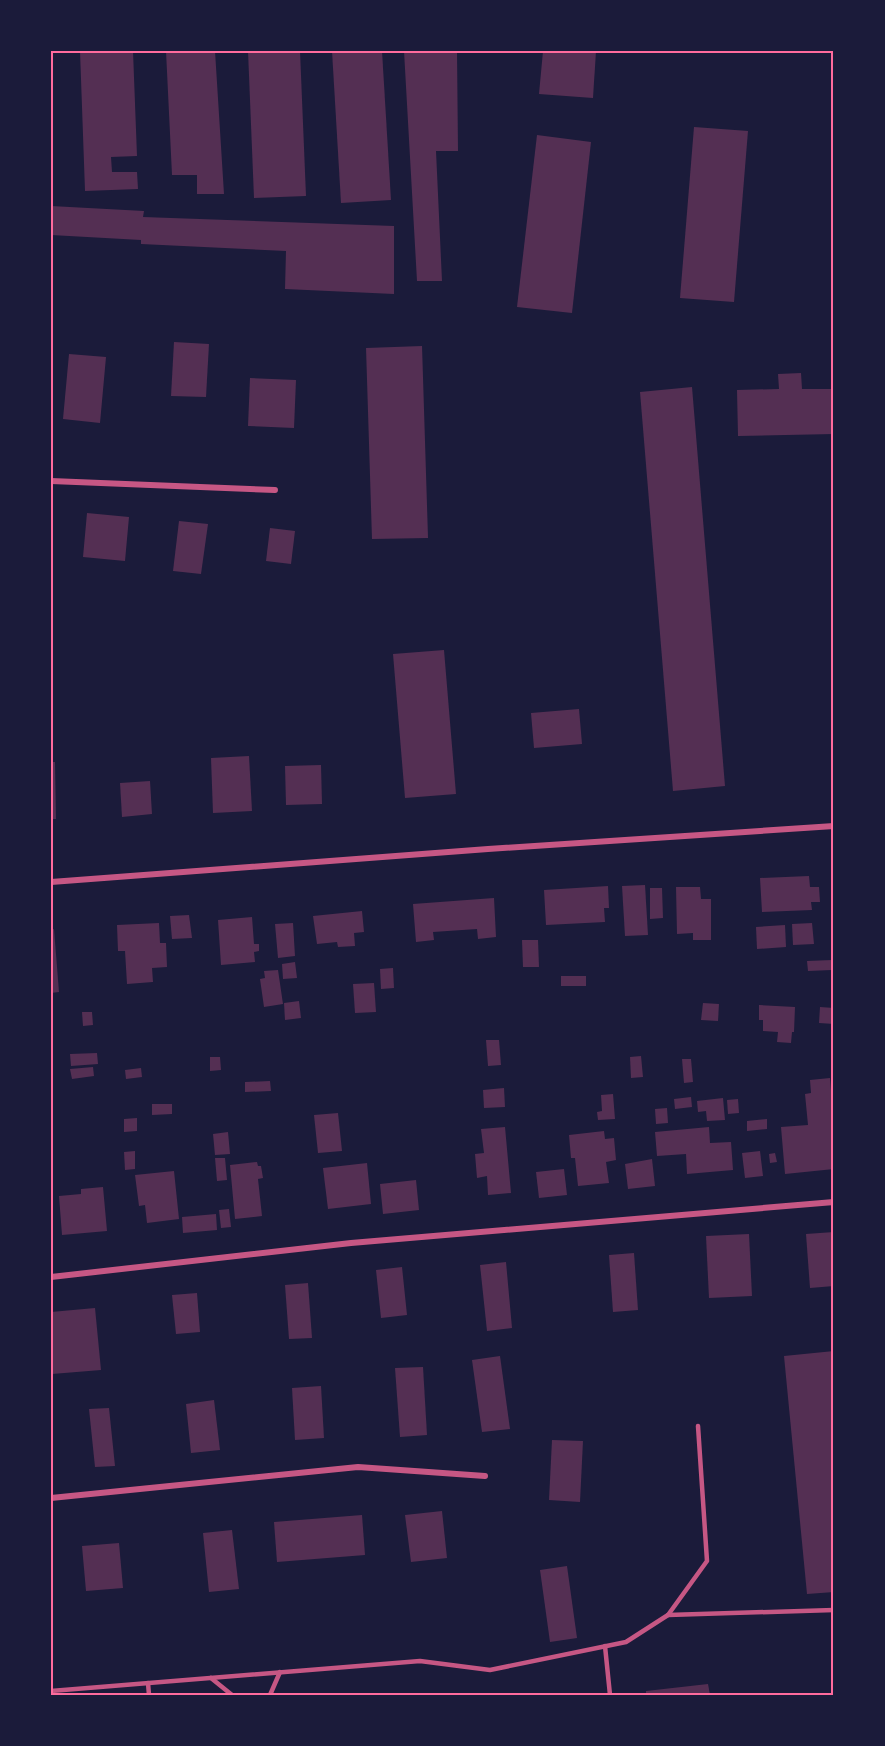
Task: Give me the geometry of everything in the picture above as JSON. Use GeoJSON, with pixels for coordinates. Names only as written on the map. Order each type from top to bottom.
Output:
{"type":"FeatureCollection","features":[{"type":"Feature","properties":{"kind":"street"},"geometry":{"type":"LineString","coordinates":[[51,481],[275,490]]}},
{"type":"Feature","properties":{"kind":"street"},"geometry":{"type":"LineString","coordinates":[[51,882],[834,826]]}},
{"type":"Feature","properties":{"kind":"street"},"geometry":{"type":"LineString","coordinates":[[51,1277],[351,1243],[834,1202]]}},
{"type":"Feature","properties":{"kind":"street"},"geometry":{"type":"LineString","coordinates":[[51,1498],[358,1467],[485,1476]]}},
{"type":"Feature","properties":{"kind":"lane"},"geometry":{"type":"LineString","coordinates":[[51,1691],[420,1661],[490,1670],[626,1642],[668,1615],[707,1561],[698,1426]]}},
{"type":"Feature","properties":{"kind":"lane"},"geometry":{"type":"LineString","coordinates":[[668,1615],[834,1610]]}},
{"type":"Feature","properties":{"kind":"lane"},"geometry":{"type":"LineString","coordinates":[[605,1646],[610,1695]]}},
{"type":"Feature","properties":{"kind":"lane"},"geometry":{"type":"LineString","coordinates":[[270,1695],[280,1672]]}},
{"type":"Feature","properties":{"kind":"lane"},"geometry":{"type":"LineString","coordinates":[[211,1678],[232,1695]]}},
{"type":"Feature","properties":{"kind":"lane"},"geometry":{"type":"LineString","coordinates":[[148,1683],[149,1695]]}},
{"type":"Feature","properties":{"kind":"lane"},"geometry":{"type":"LineString","coordinates":[[87,1687],[88,1695]]}},
{"type":"Feature","properties":{"kind":"building"},"geometry":{"type":"Polygon","coordinates":[[[80,51],[133,51],[137,156],[111,157],[112,172],[137,172],[138,189],[85,191],[80,51]]]}},
{"type":"Feature","properties":{"kind":"building"},"geometry":{"type":"Polygon","coordinates":[[[166,51],[215,51],[224,194],[197,194],[197,175],[172,175],[166,51]]]}},
{"type":"Feature","properties":{"kind":"building"},"geometry":{"type":"Polygon","coordinates":[[[248,51],[300,51],[306,196],[254,198],[248,51]]]}},
{"type":"Feature","properties":{"kind":"building"},"geometry":{"type":"Polygon","coordinates":[[[332,51],[382,51],[391,200],[341,203],[332,51]]]}},
{"type":"Feature","properties":{"kind":"building"},"geometry":{"type":"Polygon","coordinates":[[[404,51],[457,51],[458,151],[436,151],[442,281],[417,281],[404,51]]]}},
{"type":"Feature","properties":{"kind":"building"},"geometry":{"type":"Polygon","coordinates":[[[543,51],[596,51],[593,98],[539,94],[543,51]]]}},
{"type":"Feature","properties":{"kind":"building"},"geometry":{"type":"Polygon","coordinates":[[[694,127],[748,131],[734,302],[680,298],[694,127]]]}},
{"type":"Feature","properties":{"kind":"building"},"geometry":{"type":"Polygon","coordinates":[[[537,135],[591,142],[572,313],[517,307],[537,135]]]}},
{"type":"Feature","properties":{"kind":"building"},"geometry":{"type":"Polygon","coordinates":[[[51,206],[144,211],[143,217],[394,226],[394,294],[285,289],[286,251],[141,244],[141,240],[51,235],[51,206]]]}},
{"type":"Feature","properties":{"kind":"building"},"geometry":{"type":"Polygon","coordinates":[[[174,342],[209,344],[206,397],[171,396],[174,342]]]}},
{"type":"Feature","properties":{"kind":"building"},"geometry":{"type":"Polygon","coordinates":[[[422,346],[428,538],[372,539],[366,348],[422,346]]]}},
{"type":"Feature","properties":{"kind":"building"},"geometry":{"type":"Polygon","coordinates":[[[69,354],[106,357],[100,423],[63,419],[69,354]]]}},
{"type":"Feature","properties":{"kind":"building"},"geometry":{"type":"Polygon","coordinates":[[[801,373],[802,389],[834,389],[834,434],[738,436],[737,390],[779,389],[778,374],[801,373]]]}},
{"type":"Feature","properties":{"kind":"building"},"geometry":{"type":"Polygon","coordinates":[[[250,378],[296,380],[294,428],[248,426],[250,378]]]}},
{"type":"Feature","properties":{"kind":"building"},"geometry":{"type":"Polygon","coordinates":[[[692,387],[725,786],[673,791],[640,392],[692,387]]]}},
{"type":"Feature","properties":{"kind":"building"},"geometry":{"type":"Polygon","coordinates":[[[87,513],[129,517],[125,561],[83,557],[87,513]]]}},
{"type":"Feature","properties":{"kind":"building"},"geometry":{"type":"Polygon","coordinates":[[[179,521],[208,524],[201,574],[173,571],[179,521]]]}},
{"type":"Feature","properties":{"kind":"building"},"geometry":{"type":"Polygon","coordinates":[[[270,528],[295,531],[291,564],[266,561],[270,528]]]}},
{"type":"Feature","properties":{"kind":"building"},"geometry":{"type":"Polygon","coordinates":[[[444,650],[456,794],[405,798],[393,654],[444,650]]]}},
{"type":"Feature","properties":{"kind":"building"},"geometry":{"type":"Polygon","coordinates":[[[579,709],[582,744],[534,748],[531,713],[579,709]]]}},
{"type":"Feature","properties":{"kind":"building"},"geometry":{"type":"Polygon","coordinates":[[[249,756],[252,811],[213,813],[211,758],[249,756]]]}},
{"type":"Feature","properties":{"kind":"building"},"geometry":{"type":"Polygon","coordinates":[[[51,762],[55,762],[56,819],[51,819],[51,762]]]}},
{"type":"Feature","properties":{"kind":"building"},"geometry":{"type":"Polygon","coordinates":[[[321,765],[322,804],[286,805],[285,766],[321,765]]]}},
{"type":"Feature","properties":{"kind":"building"},"geometry":{"type":"Polygon","coordinates":[[[150,781],[152,814],[122,817],[120,783],[150,781]]]}},
{"type":"Feature","properties":{"kind":"building"},"geometry":{"type":"Polygon","coordinates":[[[809,876],[810,887],[819,887],[820,902],[811,902],[812,910],[762,912],[760,878],[809,876]]]}},
{"type":"Feature","properties":{"kind":"building"},"geometry":{"type":"Polygon","coordinates":[[[645,885],[648,935],[625,936],[622,886],[645,885]]]}},
{"type":"Feature","properties":{"kind":"building"},"geometry":{"type":"Polygon","coordinates":[[[608,886],[609,908],[604,908],[605,922],[546,925],[544,890],[608,886]]]}},
{"type":"Feature","properties":{"kind":"building"},"geometry":{"type":"Polygon","coordinates":[[[676,887],[700,887],[701,899],[711,899],[711,940],[693,940],[693,933],[677,934],[676,887]]]}},
{"type":"Feature","properties":{"kind":"building"},"geometry":{"type":"Polygon","coordinates":[[[650,888],[662,888],[663,918],[650,919],[650,888]]]}},
{"type":"Feature","properties":{"kind":"building"},"geometry":{"type":"Polygon","coordinates":[[[494,898],[496,937],[478,939],[477,929],[433,932],[434,940],[416,942],[413,904],[494,898]]]}},
{"type":"Feature","properties":{"kind":"building"},"geometry":{"type":"Polygon","coordinates":[[[362,911],[364,932],[354,933],[355,946],[338,947],[337,942],[317,944],[313,916],[362,911]]]}},
{"type":"Feature","properties":{"kind":"building"},"geometry":{"type":"Polygon","coordinates":[[[189,915],[192,938],[172,939],[170,916],[189,915]]]}},
{"type":"Feature","properties":{"kind":"building"},"geometry":{"type":"Polygon","coordinates":[[[252,917],[254,944],[259,944],[259,951],[254,952],[255,962],[221,965],[218,920],[252,917]]]}},
{"type":"Feature","properties":{"kind":"building"},"geometry":{"type":"Polygon","coordinates":[[[159,923],[160,943],[166,943],[167,967],[152,968],[153,982],[127,984],[125,951],[118,951],[117,925],[159,923]]]}},
{"type":"Feature","properties":{"kind":"building"},"geometry":{"type":"Polygon","coordinates":[[[293,923],[295,956],[278,958],[275,924],[293,923]]]}},
{"type":"Feature","properties":{"kind":"building"},"geometry":{"type":"Polygon","coordinates":[[[812,923],[814,944],[793,945],[792,924],[812,923]]]}},
{"type":"Feature","properties":{"kind":"building"},"geometry":{"type":"Polygon","coordinates":[[[785,925],[786,947],[757,949],[756,927],[785,925]]]}},
{"type":"Feature","properties":{"kind":"building"},"geometry":{"type":"Polygon","coordinates":[[[54,929],[59,992],[51,993],[51,930],[54,929]]]}},
{"type":"Feature","properties":{"kind":"building"},"geometry":{"type":"Polygon","coordinates":[[[522,940],[538,940],[539,967],[523,967],[522,940]]]}},
{"type":"Feature","properties":{"kind":"building"},"geometry":{"type":"Polygon","coordinates":[[[832,960],[832,970],[808,971],[807,961],[832,960]]]}},
{"type":"Feature","properties":{"kind":"building"},"geometry":{"type":"Polygon","coordinates":[[[295,962],[297,978],[283,979],[282,964],[295,962]]]}},
{"type":"Feature","properties":{"kind":"building"},"geometry":{"type":"Polygon","coordinates":[[[393,968],[394,988],[381,989],[380,969],[393,968]]]}},
{"type":"Feature","properties":{"kind":"building"},"geometry":{"type":"Polygon","coordinates":[[[278,970],[283,1004],[264,1007],[260,979],[265,978],[264,971],[278,970]]]}},
{"type":"Feature","properties":{"kind":"building"},"geometry":{"type":"Polygon","coordinates":[[[561,976],[586,976],[586,986],[561,986],[561,976]]]}},
{"type":"Feature","properties":{"kind":"building"},"geometry":{"type":"Polygon","coordinates":[[[374,983],[376,1012],[355,1013],[353,984],[374,983]]]}},
{"type":"Feature","properties":{"kind":"building"},"geometry":{"type":"Polygon","coordinates":[[[299,1001],[301,1018],[285,1020],[284,1003],[299,1001]]]}},
{"type":"Feature","properties":{"kind":"building"},"geometry":{"type":"Polygon","coordinates":[[[703,1003],[719,1004],[718,1021],[701,1020],[703,1003]]]}},
{"type":"Feature","properties":{"kind":"building"},"geometry":{"type":"Polygon","coordinates":[[[759,1005],[795,1007],[791,1043],[777,1042],[778,1032],[763,1031],[763,1020],[759,1020],[759,1005]]]}},
{"type":"Feature","properties":{"kind":"building"},"geometry":{"type":"Polygon","coordinates":[[[820,1007],[834,1008],[834,1024],[819,1023],[820,1007]]]}},
{"type":"Feature","properties":{"kind":"building"},"geometry":{"type":"Polygon","coordinates":[[[82,1012],[92,1012],[93,1025],[83,1026],[82,1012]]]}},
{"type":"Feature","properties":{"kind":"building"},"geometry":{"type":"Polygon","coordinates":[[[486,1040],[499,1040],[501,1065],[488,1066],[486,1040]]]}},
{"type":"Feature","properties":{"kind":"building"},"geometry":{"type":"Polygon","coordinates":[[[97,1053],[98,1064],[71,1066],[70,1054],[97,1053]]]}},
{"type":"Feature","properties":{"kind":"building"},"geometry":{"type":"Polygon","coordinates":[[[641,1056],[643,1077],[631,1078],[630,1057],[641,1056]]]}},
{"type":"Feature","properties":{"kind":"building"},"geometry":{"type":"Polygon","coordinates":[[[210,1057],[220,1057],[221,1070],[210,1071],[210,1057]]]}},
{"type":"Feature","properties":{"kind":"building"},"geometry":{"type":"Polygon","coordinates":[[[682,1059],[691,1059],[693,1082],[684,1083],[682,1059]]]}},
{"type":"Feature","properties":{"kind":"building"},"geometry":{"type":"Polygon","coordinates":[[[93,1067],[94,1076],[72,1079],[70,1069],[93,1067]]]}},
{"type":"Feature","properties":{"kind":"building"},"geometry":{"type":"Polygon","coordinates":[[[141,1068],[142,1077],[126,1079],[125,1070],[141,1068]]]}},
{"type":"Feature","properties":{"kind":"building"},"geometry":{"type":"Polygon","coordinates":[[[830,1078],[831,1090],[834,1090],[834,1169],[785,1174],[781,1127],[808,1125],[805,1094],[811,1093],[810,1080],[830,1078]]]}},
{"type":"Feature","properties":{"kind":"building"},"geometry":{"type":"Polygon","coordinates":[[[270,1081],[271,1091],[245,1092],[245,1082],[270,1081]]]}},
{"type":"Feature","properties":{"kind":"building"},"geometry":{"type":"Polygon","coordinates":[[[504,1088],[505,1107],[484,1108],[483,1090],[504,1088]]]}},
{"type":"Feature","properties":{"kind":"building"},"geometry":{"type":"Polygon","coordinates":[[[613,1094],[615,1119],[598,1120],[597,1112],[602,1111],[601,1095],[613,1094]]]}},
{"type":"Feature","properties":{"kind":"building"},"geometry":{"type":"Polygon","coordinates":[[[691,1097],[692,1107],[675,1109],[674,1099],[691,1097]]]}},
{"type":"Feature","properties":{"kind":"building"},"geometry":{"type":"Polygon","coordinates":[[[723,1098],[725,1120],[707,1121],[706,1111],[698,1112],[697,1101],[723,1098]]]}},
{"type":"Feature","properties":{"kind":"building"},"geometry":{"type":"Polygon","coordinates":[[[738,1099],[739,1113],[728,1114],[727,1100],[738,1099]]]}},
{"type":"Feature","properties":{"kind":"building"},"geometry":{"type":"Polygon","coordinates":[[[152,1104],[172,1104],[172,1114],[152,1115],[152,1104]]]}},
{"type":"Feature","properties":{"kind":"building"},"geometry":{"type":"Polygon","coordinates":[[[667,1108],[668,1123],[656,1124],[655,1109],[667,1108]]]}},
{"type":"Feature","properties":{"kind":"building"},"geometry":{"type":"Polygon","coordinates":[[[338,1113],[342,1151],[318,1153],[314,1115],[338,1113]]]}},
{"type":"Feature","properties":{"kind":"building"},"geometry":{"type":"Polygon","coordinates":[[[137,1118],[137,1131],[124,1132],[124,1119],[137,1118]]]}},
{"type":"Feature","properties":{"kind":"building"},"geometry":{"type":"Polygon","coordinates":[[[767,1119],[767,1129],[747,1131],[747,1121],[767,1119]]]}},
{"type":"Feature","properties":{"kind":"building"},"geometry":{"type":"Polygon","coordinates":[[[505,1127],[511,1193],[488,1195],[487,1176],[477,1178],[475,1154],[484,1153],[481,1129],[505,1127]]]}},
{"type":"Feature","properties":{"kind":"building"},"geometry":{"type":"Polygon","coordinates":[[[709,1127],[710,1143],[731,1142],[733,1170],[687,1174],[686,1154],[657,1156],[655,1132],[709,1127]]]}},
{"type":"Feature","properties":{"kind":"building"},"geometry":{"type":"Polygon","coordinates":[[[604,1131],[605,1139],[614,1138],[616,1160],[606,1162],[609,1183],[578,1186],[575,1158],[571,1158],[569,1135],[604,1131]]]}},
{"type":"Feature","properties":{"kind":"building"},"geometry":{"type":"Polygon","coordinates":[[[228,1132],[230,1154],[215,1155],[213,1134],[228,1132]]]}},
{"type":"Feature","properties":{"kind":"building"},"geometry":{"type":"Polygon","coordinates":[[[135,1151],[135,1169],[125,1170],[124,1152],[135,1151]]]}},
{"type":"Feature","properties":{"kind":"building"},"geometry":{"type":"Polygon","coordinates":[[[760,1151],[763,1176],[745,1178],[742,1153],[760,1151]]]}},
{"type":"Feature","properties":{"kind":"building"},"geometry":{"type":"Polygon","coordinates":[[[775,1153],[777,1162],[770,1163],[769,1154],[775,1153]]]}},
{"type":"Feature","properties":{"kind":"building"},"geometry":{"type":"Polygon","coordinates":[[[215,1158],[225,1158],[227,1180],[217,1181],[215,1158]]]}},
{"type":"Feature","properties":{"kind":"building"},"geometry":{"type":"Polygon","coordinates":[[[652,1159],[655,1186],[628,1189],[625,1164],[652,1159]]]}},
{"type":"Feature","properties":{"kind":"building"},"geometry":{"type":"Polygon","coordinates":[[[257,1162],[258,1166],[261,1166],[263,1178],[258,1179],[262,1216],[235,1219],[230,1165],[257,1162]]]}},
{"type":"Feature","properties":{"kind":"building"},"geometry":{"type":"Polygon","coordinates":[[[367,1163],[371,1204],[328,1209],[323,1168],[367,1163]]]}},
{"type":"Feature","properties":{"kind":"building"},"geometry":{"type":"Polygon","coordinates":[[[564,1169],[567,1195],[539,1198],[536,1172],[564,1169]]]}},
{"type":"Feature","properties":{"kind":"building"},"geometry":{"type":"Polygon","coordinates":[[[174,1171],[179,1219],[147,1223],[145,1205],[139,1206],[135,1175],[174,1171]]]}},
{"type":"Feature","properties":{"kind":"building"},"geometry":{"type":"Polygon","coordinates":[[[416,1180],[419,1210],[383,1214],[380,1184],[416,1180]]]}},
{"type":"Feature","properties":{"kind":"building"},"geometry":{"type":"Polygon","coordinates":[[[103,1187],[107,1231],[62,1235],[59,1196],[81,1194],[81,1189],[103,1187]]]}},
{"type":"Feature","properties":{"kind":"building"},"geometry":{"type":"Polygon","coordinates":[[[229,1209],[231,1227],[221,1228],[219,1210],[229,1209]]]}},
{"type":"Feature","properties":{"kind":"building"},"geometry":{"type":"Polygon","coordinates":[[[216,1214],[217,1230],[183,1233],[182,1217],[216,1214]]]}},
{"type":"Feature","properties":{"kind":"building"},"geometry":{"type":"Polygon","coordinates":[[[834,1232],[834,1286],[810,1288],[806,1234],[834,1232]]]}},
{"type":"Feature","properties":{"kind":"building"},"geometry":{"type":"Polygon","coordinates":[[[749,1234],[752,1296],[709,1298],[706,1236],[749,1234]]]}},
{"type":"Feature","properties":{"kind":"building"},"geometry":{"type":"Polygon","coordinates":[[[634,1253],[638,1310],[613,1312],[609,1255],[634,1253]]]}},
{"type":"Feature","properties":{"kind":"building"},"geometry":{"type":"Polygon","coordinates":[[[506,1262],[512,1328],[487,1331],[480,1265],[506,1262]]]}},
{"type":"Feature","properties":{"kind":"building"},"geometry":{"type":"Polygon","coordinates":[[[402,1267],[407,1315],[381,1318],[376,1270],[402,1267]]]}},
{"type":"Feature","properties":{"kind":"building"},"geometry":{"type":"Polygon","coordinates":[[[308,1283],[312,1338],[289,1339],[285,1285],[308,1283]]]}},
{"type":"Feature","properties":{"kind":"building"},"geometry":{"type":"Polygon","coordinates":[[[197,1293],[200,1332],[176,1334],[172,1295],[197,1293]]]}},
{"type":"Feature","properties":{"kind":"building"},"geometry":{"type":"Polygon","coordinates":[[[95,1308],[101,1370],[52,1374],[51,1312],[95,1308]]]}},
{"type":"Feature","properties":{"kind":"building"},"geometry":{"type":"Polygon","coordinates":[[[834,1351],[834,1592],[807,1594],[784,1356],[834,1351]]]}},
{"type":"Feature","properties":{"kind":"building"},"geometry":{"type":"Polygon","coordinates":[[[500,1356],[510,1429],[482,1432],[472,1360],[500,1356]]]}},
{"type":"Feature","properties":{"kind":"building"},"geometry":{"type":"Polygon","coordinates":[[[423,1367],[427,1435],[400,1437],[395,1368],[423,1367]]]}},
{"type":"Feature","properties":{"kind":"building"},"geometry":{"type":"Polygon","coordinates":[[[321,1386],[324,1438],[295,1440],[292,1388],[321,1386]]]}},
{"type":"Feature","properties":{"kind":"building"},"geometry":{"type":"Polygon","coordinates":[[[214,1400],[220,1450],[191,1453],[186,1404],[214,1400]]]}},
{"type":"Feature","properties":{"kind":"building"},"geometry":{"type":"Polygon","coordinates":[[[109,1408],[115,1466],[95,1467],[89,1409],[109,1408]]]}},
{"type":"Feature","properties":{"kind":"building"},"geometry":{"type":"Polygon","coordinates":[[[552,1440],[583,1441],[580,1502],[549,1500],[552,1440]]]}},
{"type":"Feature","properties":{"kind":"building"},"geometry":{"type":"Polygon","coordinates":[[[442,1511],[447,1558],[411,1562],[405,1515],[442,1511]]]}},
{"type":"Feature","properties":{"kind":"building"},"geometry":{"type":"Polygon","coordinates":[[[362,1515],[365,1555],[277,1562],[274,1522],[362,1515]]]}},
{"type":"Feature","properties":{"kind":"building"},"geometry":{"type":"Polygon","coordinates":[[[232,1530],[239,1589],[209,1592],[203,1533],[232,1530]]]}},
{"type":"Feature","properties":{"kind":"building"},"geometry":{"type":"Polygon","coordinates":[[[119,1543],[123,1588],[86,1591],[82,1546],[119,1543]]]}},
{"type":"Feature","properties":{"kind":"building"},"geometry":{"type":"Polygon","coordinates":[[[567,1566],[577,1638],[550,1642],[540,1570],[567,1566]]]}},
{"type":"Feature","properties":{"kind":"building"},"geometry":{"type":"Polygon","coordinates":[[[708,1684],[710,1695],[646,1695],[646,1691],[708,1684]]]}}]}
